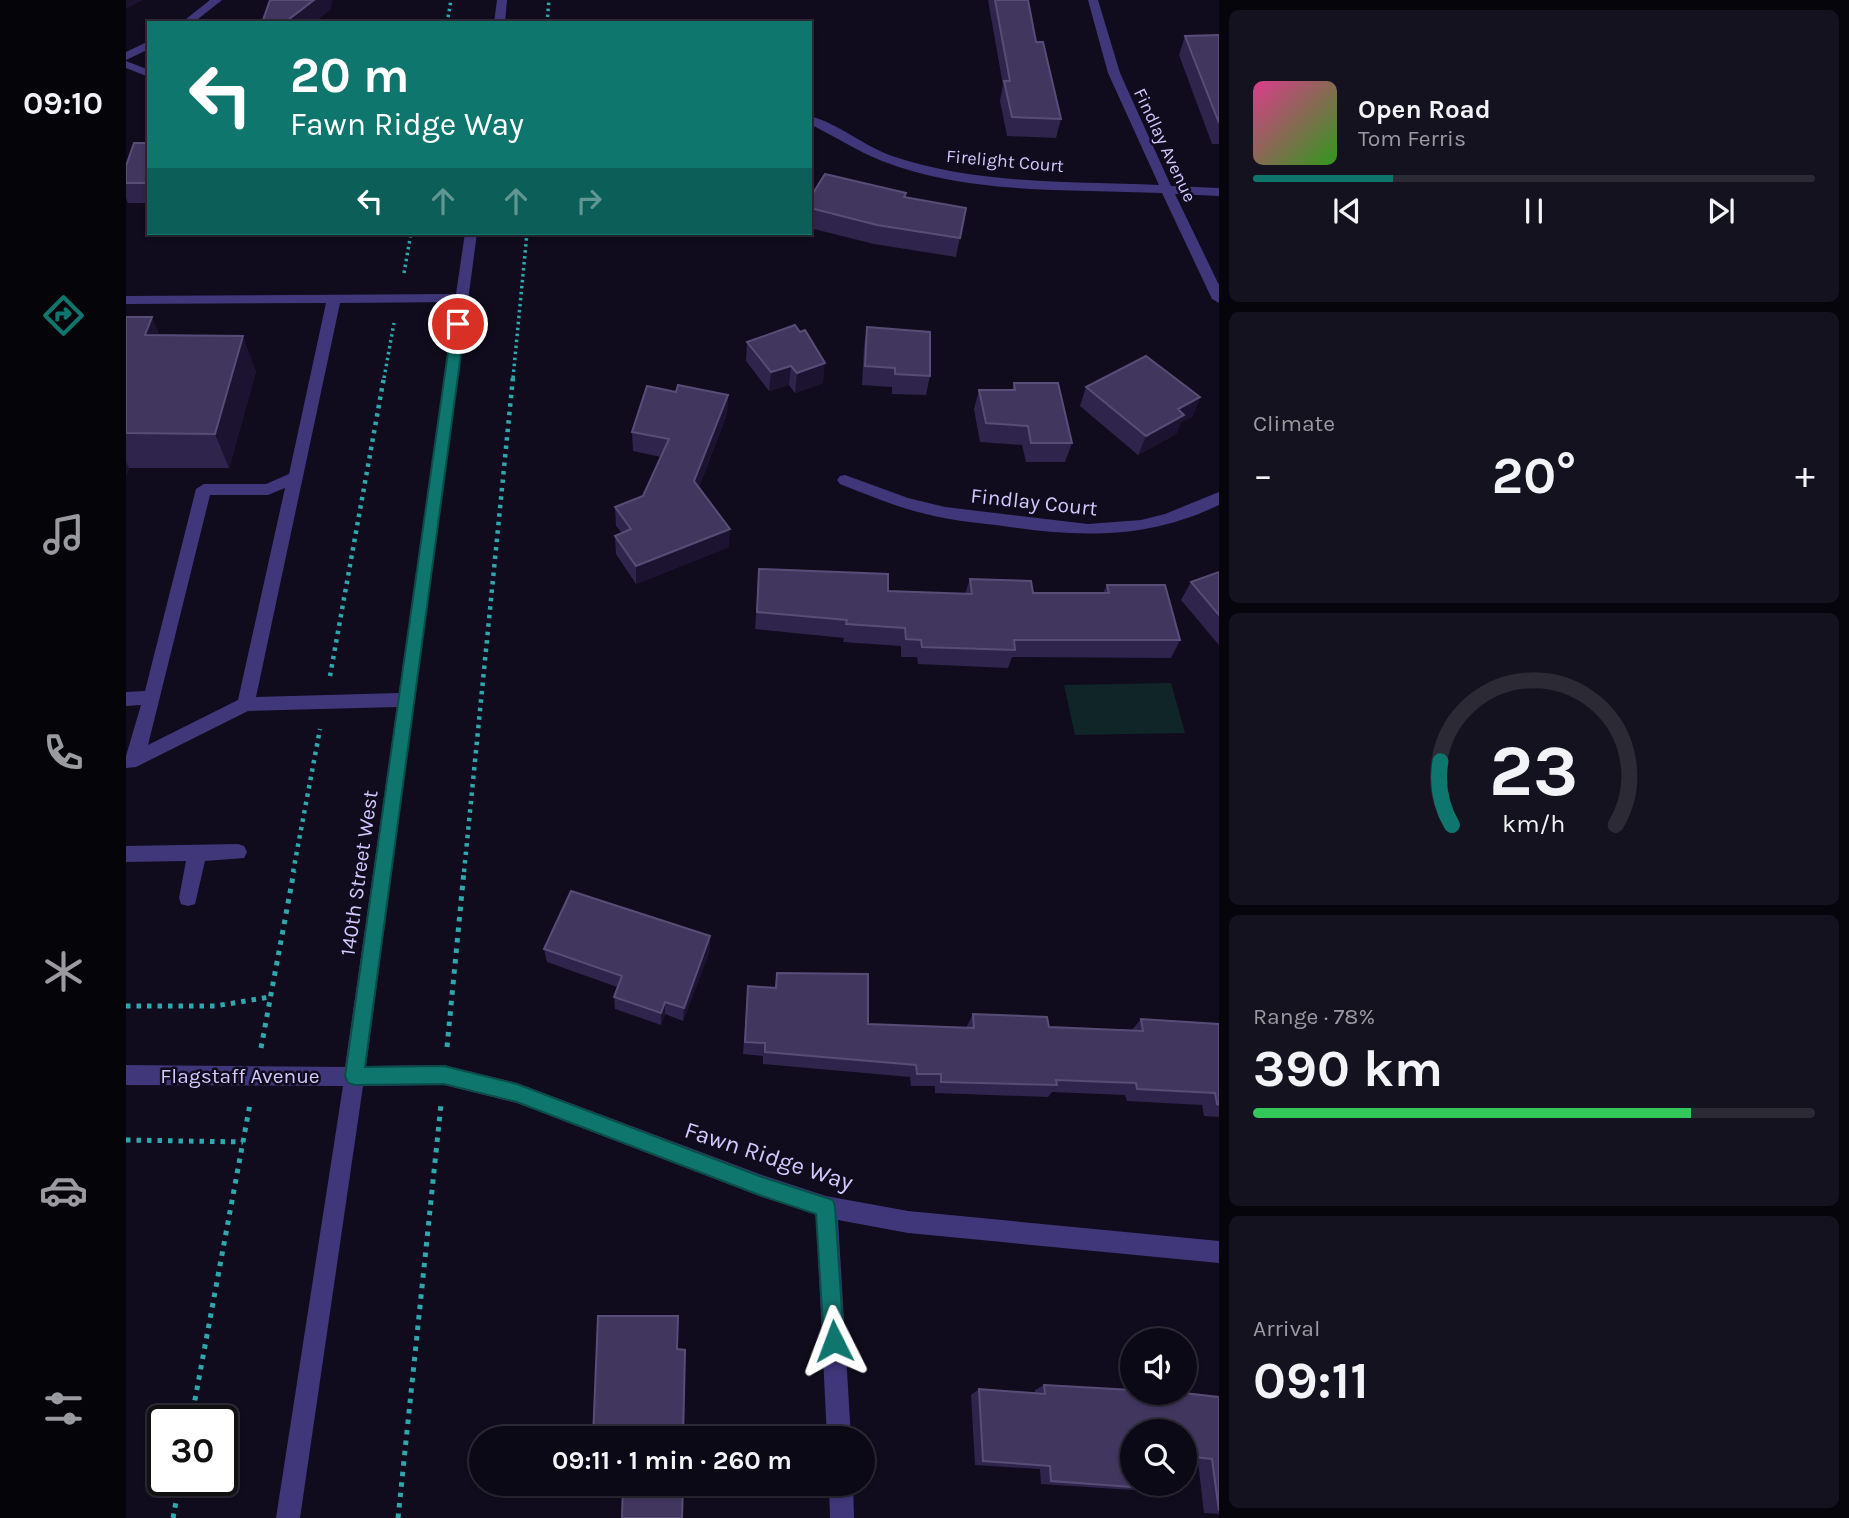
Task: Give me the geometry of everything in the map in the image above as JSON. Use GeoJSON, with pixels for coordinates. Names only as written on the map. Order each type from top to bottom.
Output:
{"type":"FeatureCollection","features":[{"type":"Feature","properties":{"kind":"street"},"geometry":{"type":"LineString","coordinates":[[189,21],[217,0]]}},
{"type":"Feature","properties":{"kind":"street"},"geometry":{"type":"LineString","coordinates":[[499,21],[502,0]]}},
{"type":"Feature","properties":{"kind":"street","name":"Findlay Avenue"},"geometry":{"type":"LineString","coordinates":[[1093,0],[1114,73],[1165,190],[1219,299]]}},
{"type":"Feature","properties":{"kind":"street"},"geometry":{"type":"LineString","coordinates":[[126,57],[147,45]]}},
{"type":"Feature","properties":{"kind":"street"},"geometry":{"type":"LineString","coordinates":[[126,64],[147,73]]}},
{"type":"Feature","properties":{"kind":"street","name":"Firelight Court"},"geometry":{"type":"LineString","coordinates":[[812,120],[886,158],[944,174],[1009,183],[1219,192]]}},
{"type":"Feature","properties":{"kind":"street","name":"140th Street West"},"geometry":{"type":"LineString","coordinates":[[288,1518],[355,1076],[471,235]]}},
{"type":"Feature","properties":{"kind":"street"},"geometry":{"type":"LineString","coordinates":[[126,300],[462,298]]}},
{"type":"Feature","properties":{"kind":"street"},"geometry":{"type":"LineString","coordinates":[[246,704],[334,299]]}},
{"type":"Feature","properties":{"kind":"street"},"geometry":{"type":"LineString","coordinates":[[131,761],[151,698],[204,489],[268,490],[295,477]]}},
{"type":"Feature","properties":{"kind":"street","name":"Findlay Court"},"geometry":{"type":"LineString","coordinates":[[845,480],[935,511],[1065,530],[1110,530],[1151,524],[1188,514],[1219,498]]}},
{"type":"Feature","properties":{"kind":"street"},"geometry":{"type":"LineString","coordinates":[[126,699],[151,698]]}},
{"type":"Feature","properties":{"kind":"street"},"geometry":{"type":"LineString","coordinates":[[131,761],[246,704],[405,700]]}},
{"type":"Feature","properties":{"kind":"street"},"geometry":{"type":"LineString","coordinates":[[126,853],[238,852]]}},
{"type":"Feature","properties":{"kind":"street"},"geometry":{"type":"LineString","coordinates":[[188,898],[197,853]]}},
{"type":"Feature","properties":{"kind":"street","name":"Flagstaff Avenue"},"geometry":{"type":"LineString","coordinates":[[126,1075],[256,1078],[355,1076]]}},
{"type":"Feature","properties":{"kind":"street","name":"Fawn Ridge Way"},"geometry":{"type":"LineString","coordinates":[[355,1076],[444,1075],[479,1082],[517,1093],[762,1186],[826,1207],[908,1222],[1219,1252]]}},
{"type":"Feature","properties":{"kind":"street"},"geometry":{"type":"LineString","coordinates":[[826,1207],[838,1426]]}},
{"type":"Feature","properties":{"kind":"street"},"geometry":{"type":"LineString","coordinates":[[841,1496],[842,1518]]}},
{"type":"Feature","properties":{"kind":"path"},"geometry":{"type":"LineString","coordinates":[[447,21],[451,0]]}},
{"type":"Feature","properties":{"kind":"path"},"geometry":{"type":"LineString","coordinates":[[547,21],[550,0]]}},
{"type":"Feature","properties":{"kind":"path"},"geometry":{"type":"LineString","coordinates":[[126,1006],[215,1006],[270,997],[411,235]]}},
{"type":"Feature","properties":{"kind":"path"},"geometry":{"type":"LineString","coordinates":[[450,1018],[527,235]]}},
{"type":"Feature","properties":{"kind":"path"},"geometry":{"type":"LineString","coordinates":[[398,1518],[438,1129]]}},
{"type":"Feature","properties":{"kind":"path"},"geometry":{"type":"LineString","coordinates":[[126,1140],[243,1142],[194,1405]]}},
{"type":"Feature","properties":{"kind":"path"},"geometry":{"type":"LineString","coordinates":[[173,1518],[177,1496]]}},
{"type":"Feature","properties":{"kind":"green space"},"geometry":{"type":"Polygon","coordinates":[[[1171,683],[1185,733],[1075,735],[1064,685],[1171,683]]]}},
{"type":"Feature","properties":{"kind":"building"},"geometry":{"type":"Polygon","coordinates":[[[270,0],[314,0],[287,21],[263,21],[270,0]]]}},
{"type":"Feature","properties":{"kind":"building"},"geometry":{"type":"Polygon","coordinates":[[[995,0],[1028,0],[1036,42],[1043,42],[1061,119],[1012,117],[1004,81],[1010,81],[995,0]]]}},
{"type":"Feature","properties":{"kind":"building"},"geometry":{"type":"Polygon","coordinates":[[[1219,35],[1219,123],[1185,36],[1219,35]]]}},
{"type":"Feature","properties":{"kind":"building"},"geometry":{"type":"Polygon","coordinates":[[[134,143],[147,143],[147,183],[126,183],[126,166],[134,143]]]}},
{"type":"Feature","properties":{"kind":"building"},"geometry":{"type":"Polygon","coordinates":[[[825,174],[906,193],[904,197],[966,208],[960,238],[877,225],[812,209],[812,195],[825,174]]]}},
{"type":"Feature","properties":{"kind":"building"},"geometry":{"type":"Polygon","coordinates":[[[126,317],[152,317],[145,335],[243,336],[215,434],[126,433],[126,317]]]}},
{"type":"Feature","properties":{"kind":"building"},"geometry":{"type":"Polygon","coordinates":[[[795,325],[800,332],[805,330],[825,363],[797,373],[791,366],[771,372],[747,342],[795,325]]]}},
{"type":"Feature","properties":{"kind":"building"},"geometry":{"type":"Polygon","coordinates":[[[867,327],[930,332],[930,376],[895,374],[895,368],[865,366],[867,327]]]}},
{"type":"Feature","properties":{"kind":"building"},"geometry":{"type":"Polygon","coordinates":[[[1146,356],[1200,397],[1178,409],[1184,415],[1146,436],[1086,387],[1146,356]]]}},
{"type":"Feature","properties":{"kind":"building"},"geometry":{"type":"Polygon","coordinates":[[[1014,383],[1058,383],[1072,443],[1031,443],[1028,426],[986,423],[979,390],[1015,390],[1014,383]]]}},
{"type":"Feature","properties":{"kind":"building"},"geometry":{"type":"Polygon","coordinates":[[[678,385],[728,395],[694,481],[730,529],[636,566],[615,536],[631,529],[615,507],[643,496],[669,439],[632,432],[647,386],[676,392],[678,385]]]}},
{"type":"Feature","properties":{"kind":"building"},"geometry":{"type":"Polygon","coordinates":[[[759,569],[888,574],[888,591],[972,594],[970,579],[1031,581],[1033,593],[1109,593],[1107,585],[1165,585],[1180,640],[1014,640],[1015,650],[922,647],[921,640],[906,639],[905,628],[846,624],[847,620],[757,612],[759,569]]]}},
{"type":"Feature","properties":{"kind":"building"},"geometry":{"type":"Polygon","coordinates":[[[1219,572],[1219,615],[1191,582],[1219,572]]]}},
{"type":"Feature","properties":{"kind":"building"},"geometry":{"type":"Polygon","coordinates":[[[571,891],[710,936],[684,1008],[665,1002],[661,1013],[614,997],[622,976],[544,949],[571,891]]]}},
{"type":"Feature","properties":{"kind":"building"},"geometry":{"type":"Polygon","coordinates":[[[777,973],[868,974],[868,1024],[974,1028],[973,1014],[1047,1017],[1049,1027],[1143,1031],[1141,1019],[1219,1024],[1219,1105],[1215,1093],[1137,1089],[1136,1083],[1056,1080],[1057,1085],[941,1082],[941,1074],[917,1074],[916,1065],[765,1052],[765,1043],[745,1042],[748,986],[776,988],[777,973]]]}},
{"type":"Feature","properties":{"kind":"building"},"geometry":{"type":"Polygon","coordinates":[[[598,1316],[678,1316],[677,1349],[685,1350],[683,1426],[593,1426],[598,1316]]]}},
{"type":"Feature","properties":{"kind":"building"},"geometry":{"type":"Polygon","coordinates":[[[1044,1385],[1120,1389],[1120,1405],[1197,1405],[1197,1394],[1219,1397],[1219,1511],[1212,1459],[1197,1457],[1197,1419],[1120,1419],[1120,1486],[1051,1481],[1050,1466],[983,1461],[979,1389],[1045,1394],[1044,1385]]]}},
{"type":"Feature","properties":{"kind":"building"},"geometry":{"type":"Polygon","coordinates":[[[623,1496],[683,1496],[682,1518],[622,1518],[623,1496]]]}},
{"type":"Feature","properties":{"kind":"route"},"geometry":{"type":"LineString","coordinates":[[458,324],[355,1076],[444,1075],[479,1082],[517,1093],[762,1186],[826,1207],[834,1341]]}}]}
